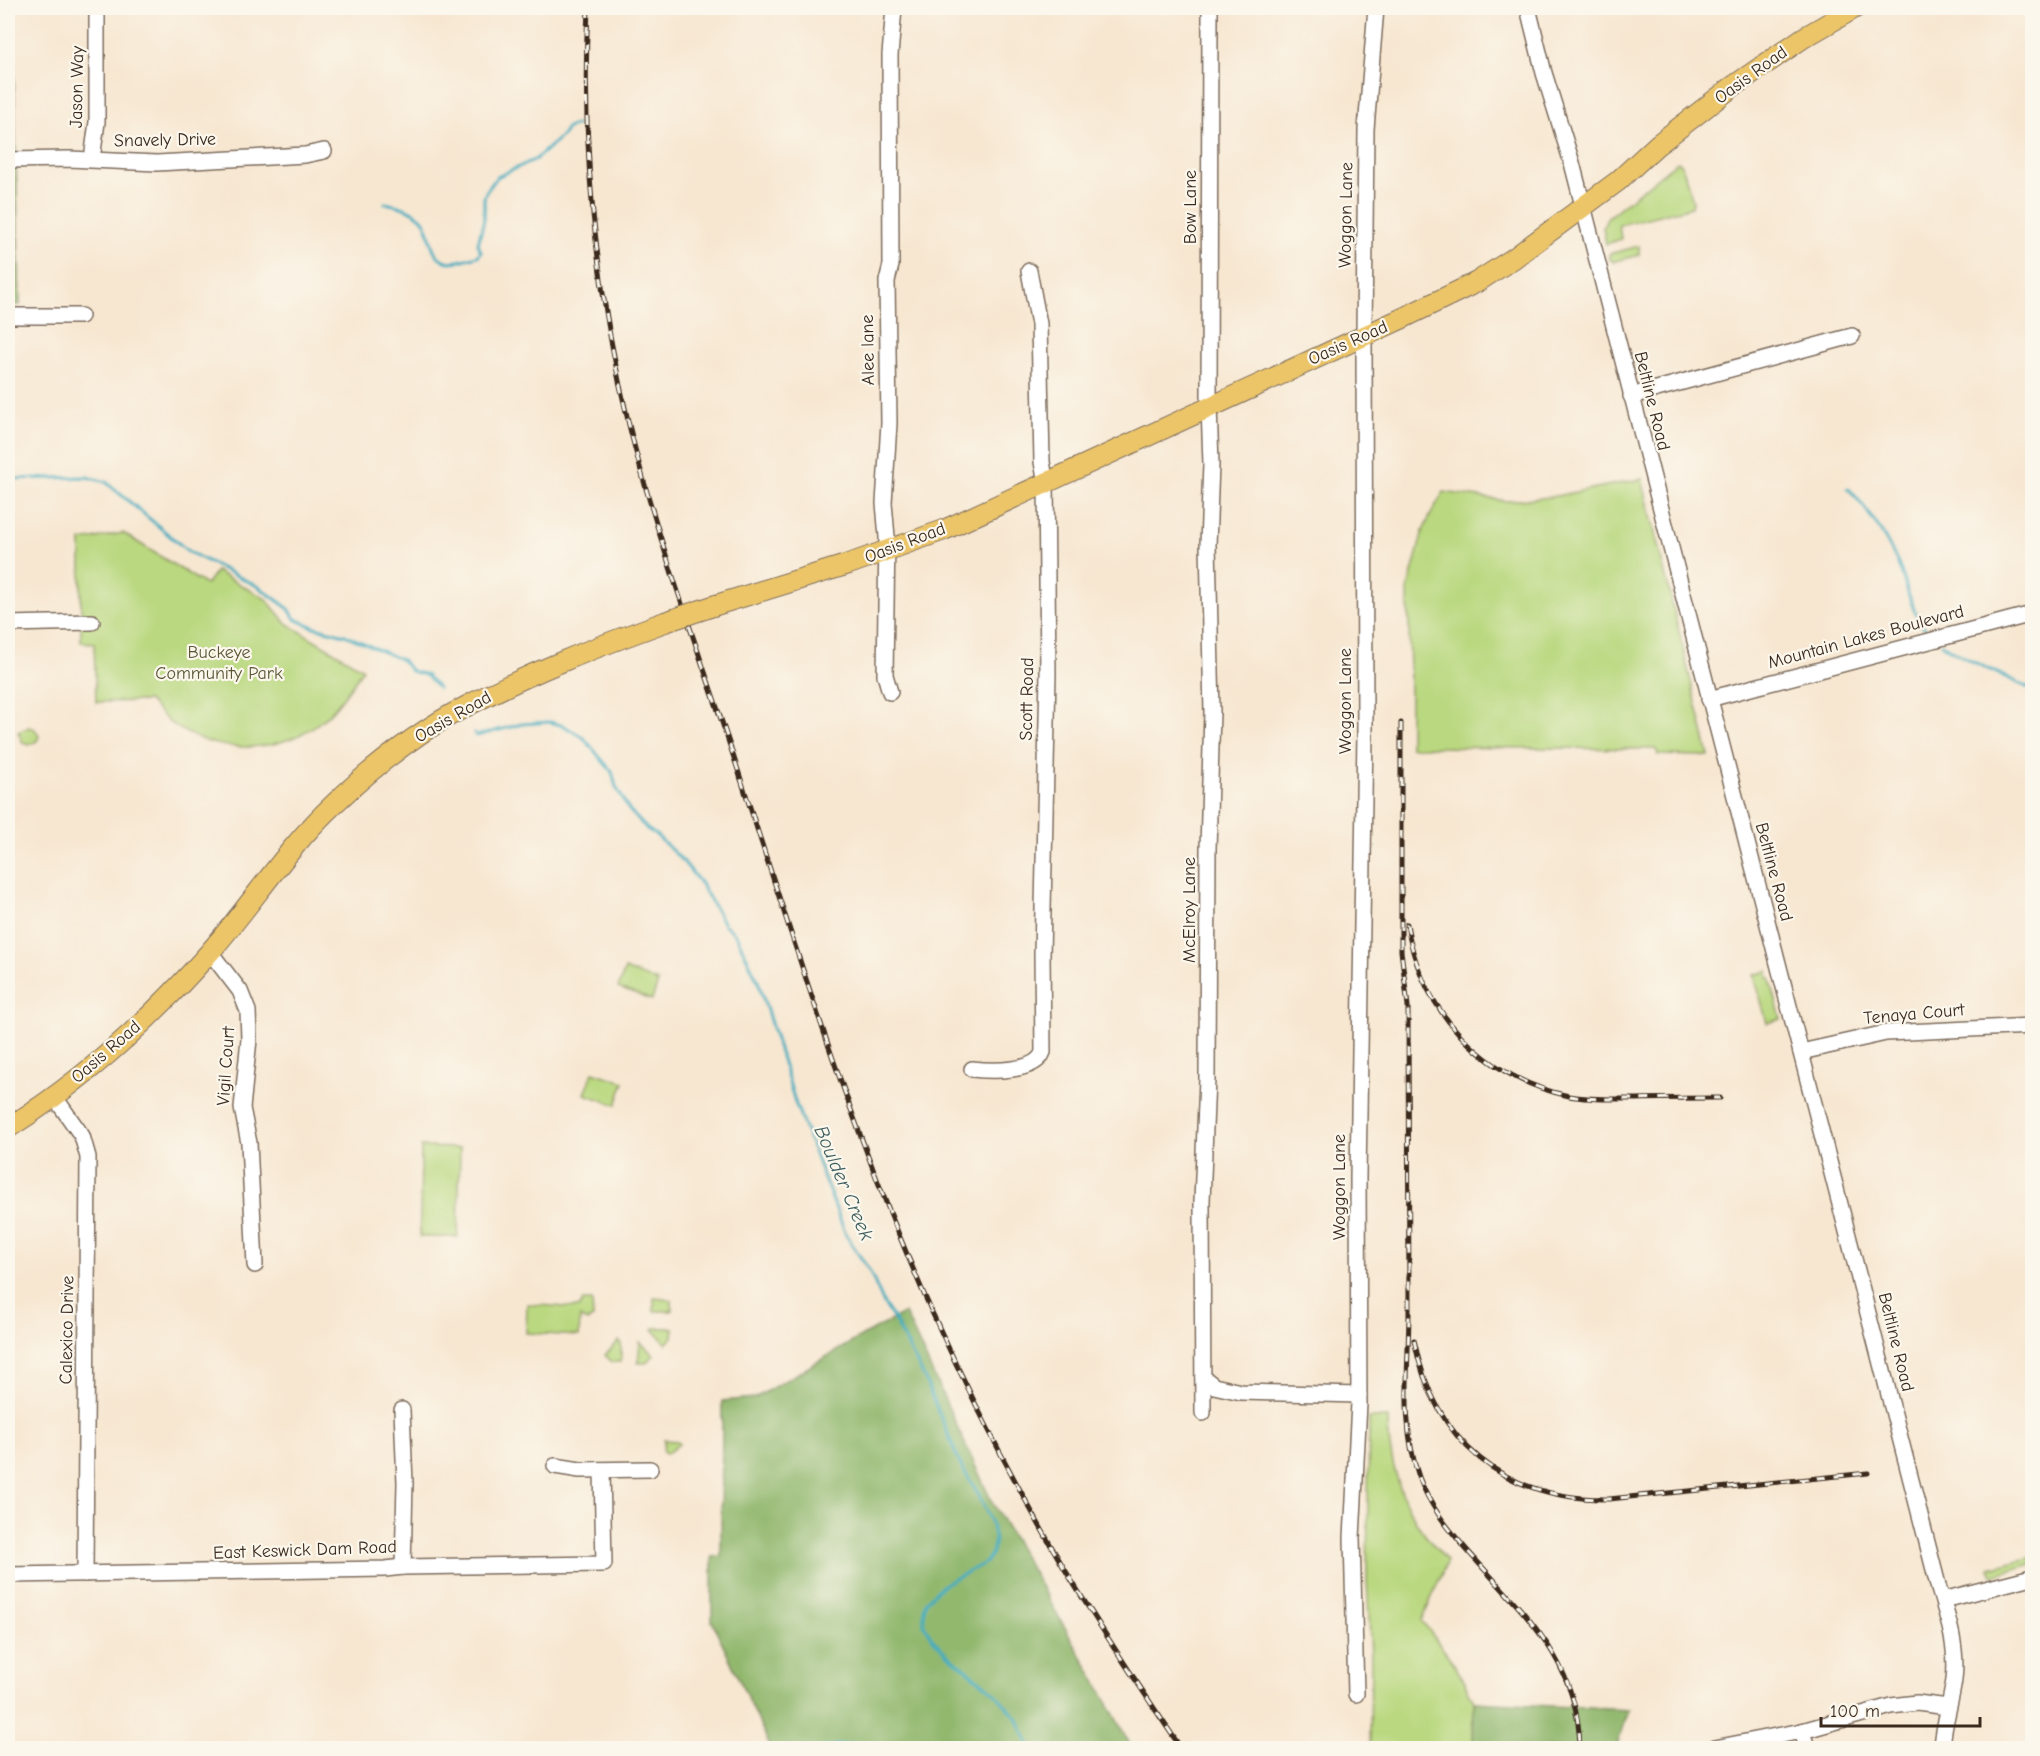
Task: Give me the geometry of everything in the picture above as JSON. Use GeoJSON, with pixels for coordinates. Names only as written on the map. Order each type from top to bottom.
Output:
{"type":"FeatureCollection","features":[{"type":"Feature","properties":{"kind":"main road","name":"Oasis Road"},"geometry":{"type":"LineString","coordinates":[[8,1128],[54,1096],[124,1038],[171,994],[210,952],[286,854],[313,824],[357,784],[418,735],[463,707],[540,670],[664,622],[886,552],[944,530],[1477,282],[1514,258],[1618,181],[1657,145],[1732,87],[1803,38],[1855,8]]}},
{"type":"Feature","properties":{"kind":"street","name":"Alee lane"},"geometry":{"type":"LineString","coordinates":[[890,692],[885,675],[884,503],[889,423],[887,297],[891,265],[890,55],[894,8]]}},
{"type":"Feature","properties":{"kind":"street","name":"Bow Lane"},"geometry":{"type":"LineString","coordinates":[[1209,406],[1210,8]]}},
{"type":"Feature","properties":{"kind":"street","name":"Woggon Lane"},"geometry":{"type":"LineString","coordinates":[[1356,1694],[1352,1538],[1359,1395],[1358,1178],[1365,734],[1366,129],[1376,8]]}},
{"type":"Feature","properties":{"kind":"street","name":"Beltline Road"},"geometry":{"type":"LineString","coordinates":[[1528,8],[1544,73],[1572,163],[1953,1641],[1954,1677],[1942,1749]]}},
{"type":"Feature","properties":{"kind":"street","name":"Jason Way"},"geometry":{"type":"LineString","coordinates":[[92,159],[98,122],[97,16]]}},
{"type":"Feature","properties":{"kind":"street","name":"Snavely Drive"},"geometry":{"type":"LineString","coordinates":[[8,160],[92,159],[157,163],[324,152]]}},
{"type":"Feature","properties":{"kind":"street","name":"Scott Road"},"geometry":{"type":"LineString","coordinates":[[972,1069],[1014,1069],[1034,1064],[1041,1059],[1042,1052],[1048,673],[1046,483],[1042,462],[1039,324],[1029,271]]}},
{"type":"Feature","properties":{"kind":"street"},"geometry":{"type":"LineString","coordinates":[[8,316],[81,316]]}},
{"type":"Feature","properties":{"kind":"street"},"geometry":{"type":"LineString","coordinates":[[1631,396],[1852,336]]}},
{"type":"Feature","properties":{"kind":"street","name":"McElroy Lane"},"geometry":{"type":"LineString","coordinates":[[1203,1413],[1202,1201],[1207,1079],[1208,849],[1212,712],[1208,545],[1211,464],[1209,406]]}},
{"type":"Feature","properties":{"kind":"street","name":"Mountain Lakes Boulevard"},"geometry":{"type":"LineString","coordinates":[[1709,699],[2032,614]]}},
{"type":"Feature","properties":{"kind":"street"},"geometry":{"type":"LineString","coordinates":[[8,624],[92,622]]}},
{"type":"Feature","properties":{"kind":"street","name":"Vigil Court"},"geometry":{"type":"LineString","coordinates":[[210,952],[240,991],[248,1011],[249,1039],[242,1108],[249,1143],[255,1265]]}},
{"type":"Feature","properties":{"kind":"street","name":"Tenaya Court"},"geometry":{"type":"LineString","coordinates":[[1801,1052],[1886,1033],[2032,1026]]}},
{"type":"Feature","properties":{"kind":"street","name":"Calexico Drive"},"geometry":{"type":"LineString","coordinates":[[54,1096],[82,1136],[88,1157],[85,1574]]}},
{"type":"Feature","properties":{"kind":"street"},"geometry":{"type":"LineString","coordinates":[[1203,1377],[1214,1386],[1240,1392],[1359,1395]]}},
{"type":"Feature","properties":{"kind":"street"},"geometry":{"type":"LineString","coordinates":[[402,1410],[405,1483],[404,1567]]}},
{"type":"Feature","properties":{"kind":"street"},"geometry":{"type":"LineString","coordinates":[[555,1466],[602,1470],[650,1469]]}},
{"type":"Feature","properties":{"kind":"street","name":"East Keswick Dam Road"},"geometry":{"type":"LineString","coordinates":[[8,1575],[230,1573],[404,1567],[604,1564],[602,1470]]}},
{"type":"Feature","properties":{"kind":"street"},"geometry":{"type":"LineString","coordinates":[[1943,1600],[2032,1577]]}},
{"type":"Feature","properties":{"kind":"street"},"geometry":{"type":"LineString","coordinates":[[1715,1749],[1802,1731],[1908,1703],[1948,1707]]}},
{"type":"Feature","properties":{"kind":"street"},"geometry":{"type":"LineString","coordinates":[[1802,1731],[1807,1749]]}},
{"type":"Feature","properties":{"kind":"green space"},"geometry":{"type":"Polygon","coordinates":[[[8,8],[12,8],[20,305],[8,305],[8,8]]]}},
{"type":"Feature","properties":{"kind":"green space"},"geometry":{"type":"Polygon","coordinates":[[[1678,161],[1682,165],[1693,202],[1692,207],[1619,225],[1621,239],[1606,244],[1603,227],[1608,217],[1678,161]]]}},
{"type":"Feature","properties":{"kind":"green space"},"geometry":{"type":"Polygon","coordinates":[[[1639,246],[1639,255],[1613,262],[1610,260],[1609,254],[1639,246]]]}},
{"type":"Feature","properties":{"kind":"green space"},"geometry":{"type":"Polygon","coordinates":[[[1642,479],[1709,756],[1658,755],[1656,749],[1410,747],[1408,588],[1423,531],[1444,492],[1507,501],[1551,497],[1642,479]]]}},
{"type":"Feature","properties":{"kind":"green space","name":"Buckeye Community Park"},"geometry":{"type":"Polygon","coordinates":[[[123,533],[206,585],[216,571],[266,599],[286,623],[363,669],[326,717],[309,730],[270,745],[229,746],[209,742],[171,723],[148,701],[96,702],[94,643],[81,642],[81,541],[123,533]]]}},
{"type":"Feature","properties":{"kind":"green space"},"geometry":{"type":"Polygon","coordinates":[[[29,727],[35,729],[39,736],[37,741],[29,745],[23,743],[18,732],[29,727]]]}},
{"type":"Feature","properties":{"kind":"green space"},"geometry":{"type":"Polygon","coordinates":[[[625,969],[658,982],[652,1000],[618,988],[625,969]]]}},
{"type":"Feature","properties":{"kind":"green space"},"geometry":{"type":"Polygon","coordinates":[[[1768,971],[1781,1019],[1767,1023],[1754,975],[1768,971]]]}},
{"type":"Feature","properties":{"kind":"green space"},"geometry":{"type":"Polygon","coordinates":[[[593,1072],[624,1082],[616,1105],[585,1094],[593,1072]]]}},
{"type":"Feature","properties":{"kind":"green space"},"geometry":{"type":"Polygon","coordinates":[[[421,1147],[460,1148],[458,1237],[420,1237],[421,1147]]]}},
{"type":"Feature","properties":{"kind":"green space"},"geometry":{"type":"Polygon","coordinates":[[[654,1298],[672,1300],[672,1311],[654,1311],[654,1298]]]}},
{"type":"Feature","properties":{"kind":"green space"},"geometry":{"type":"Polygon","coordinates":[[[583,1301],[592,1301],[593,1318],[587,1321],[580,1317],[579,1336],[526,1333],[527,1304],[579,1308],[583,1301]]]}},
{"type":"Feature","properties":{"kind":"green space"},"geometry":{"type":"Polygon","coordinates":[[[905,1313],[991,1500],[1092,1674],[1132,1748],[771,1748],[712,1621],[712,1557],[721,1556],[722,1401],[755,1398],[905,1313]]]}},
{"type":"Feature","properties":{"kind":"green space"},"geometry":{"type":"Polygon","coordinates":[[[654,1328],[674,1328],[673,1337],[666,1344],[654,1328]]]}},
{"type":"Feature","properties":{"kind":"green space"},"geometry":{"type":"Polygon","coordinates":[[[619,1341],[621,1343],[621,1362],[612,1362],[605,1355],[619,1341]]]}},
{"type":"Feature","properties":{"kind":"green space"},"geometry":{"type":"Polygon","coordinates":[[[640,1342],[654,1355],[646,1363],[638,1363],[640,1342]]]}},
{"type":"Feature","properties":{"kind":"green space"},"geometry":{"type":"Polygon","coordinates":[[[1369,1418],[1388,1418],[1392,1460],[1405,1500],[1421,1530],[1447,1561],[1422,1621],[1455,1665],[1474,1702],[1473,1748],[1370,1748],[1371,1654],[1367,1581],[1369,1418]]]}},
{"type":"Feature","properties":{"kind":"green space"},"geometry":{"type":"Polygon","coordinates":[[[664,1440],[677,1441],[679,1444],[666,1454],[663,1452],[664,1440]]]}},
{"type":"Feature","properties":{"kind":"green space"},"geometry":{"type":"Polygon","coordinates":[[[2032,1557],[2032,1564],[1993,1575],[1991,1573],[1990,1568],[2032,1557]]]}},
{"type":"Feature","properties":{"kind":"green space"},"geometry":{"type":"Polygon","coordinates":[[[1474,1702],[1629,1710],[1616,1748],[1473,1748],[1474,1702]]]}},
{"type":"Feature","properties":{"kind":"waterway"},"geometry":{"type":"LineString","coordinates":[[385,203],[404,208],[420,217],[427,228],[435,253],[440,258],[453,262],[478,256],[481,252],[478,244],[484,219],[484,198],[497,177],[536,159],[563,135],[567,128],[576,125]]}},
{"type":"Feature","properties":{"kind":"waterway","name":"Boulder Creek"},"geometry":{"type":"LineString","coordinates":[[8,479],[87,477],[106,482],[189,552],[259,587],[289,609],[295,619],[314,627],[345,635],[402,660],[411,671],[426,675],[438,688]]}},
{"type":"Feature","properties":{"kind":"waterway"},"geometry":{"type":"LineString","coordinates":[[1848,488],[1869,514],[1887,542],[1897,561],[1919,620],[1932,636]]}},
{"type":"Feature","properties":{"kind":"waterway"},"geometry":{"type":"LineString","coordinates":[[1942,644],[1963,657],[2032,690]]}},
{"type":"Feature","properties":{"kind":"waterway","name":"Boulder Creek"},"geometry":{"type":"LineString","coordinates":[[474,733],[476,736],[522,724],[550,722],[564,726],[583,737],[612,772],[616,787],[629,810],[683,861],[701,884],[724,924],[736,935],[758,981],[796,1105],[846,1235],[870,1272],[884,1304],[924,1377],[961,1466],[978,1493],[991,1522],[995,1540],[992,1553],[985,1563],[946,1583],[932,1595],[924,1609],[924,1625],[946,1653],[995,1693],[1017,1718],[1031,1748]]}},
{"type":"Feature","properties":{"kind":"waterway"},"geometry":{"type":"LineString","coordinates":[[821,1748],[850,1744],[879,1748]]}},
{"type":"Feature","properties":{"kind":"railway"},"geometry":{"type":"LineString","coordinates":[[588,8],[586,61],[589,166],[600,270],[617,374],[640,468],[665,553],[826,1040],[902,1243],[978,1408],[1028,1505],[1064,1568],[1121,1659],[1181,1748]]}},
{"type":"Feature","properties":{"kind":"railway"},"geometry":{"type":"LineString","coordinates":[[1401,723],[1401,951],[1408,1006],[1407,1416],[1409,1437],[1419,1477],[1439,1515],[1526,1616],[1558,1662],[1577,1716],[1580,1748]]}},
{"type":"Feature","properties":{"kind":"railway"},"geometry":{"type":"LineString","coordinates":[[1407,924],[1414,955],[1426,985],[1441,1011],[1461,1036],[1483,1056],[1509,1074],[1538,1087],[1569,1096],[1594,1099],[1720,1098]]}},
{"type":"Feature","properties":{"kind":"railway"},"geometry":{"type":"LineString","coordinates":[[1414,1340],[1424,1376],[1439,1408],[1457,1436],[1480,1458],[1507,1476],[1537,1489],[1571,1497],[1609,1499],[1868,1473]]}}]}
